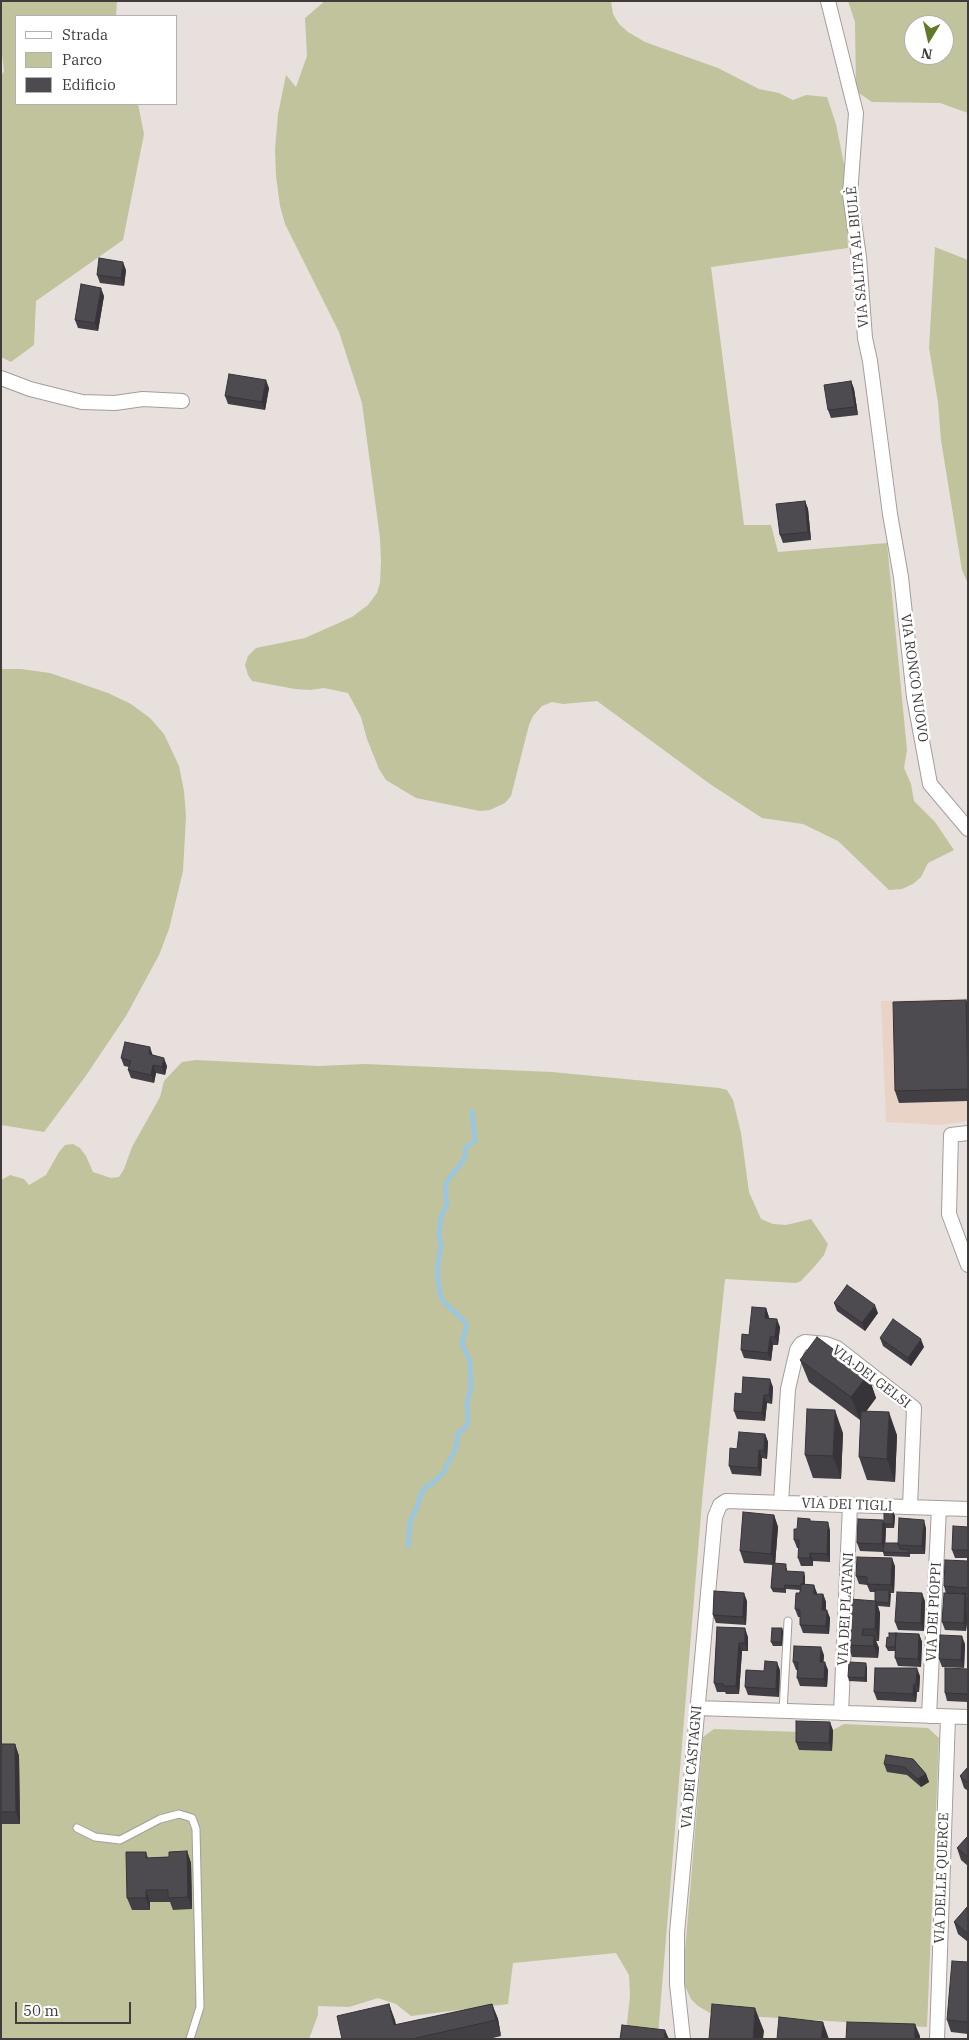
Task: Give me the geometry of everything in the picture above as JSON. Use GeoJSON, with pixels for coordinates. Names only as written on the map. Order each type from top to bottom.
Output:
{"type":"FeatureCollection","features":[{"type":"Feature","properties":{"kind":"street","name":"VIA SALITA AL BIULÈ"},"geometry":{"type":"LineString","coordinates":[[828,1],[856,113],[850,195],[859,258],[865,338],[870,362],[890,514]]}},
{"type":"Feature","properties":{"kind":"street"},"geometry":{"type":"LineString","coordinates":[[1,378],[30,389],[82,402],[115,403],[143,399],[182,401]]}},
{"type":"Feature","properties":{"kind":"street","name":"VIA RONCO NUOVO"},"geometry":{"type":"LineString","coordinates":[[890,514],[901,578],[914,697],[930,784],[968,829]]}},
{"type":"Feature","properties":{"kind":"street"},"geometry":{"type":"LineString","coordinates":[[968,1133],[951,1135],[949,1214],[968,1265]]}},
{"type":"Feature","properties":{"kind":"street","name":"VIA DEI GELSI"},"geometry":{"type":"LineString","coordinates":[[781,1502],[788,1389],[797,1350],[805,1342],[826,1344],[837,1348],[914,1408],[910,1507]]}},
{"type":"Feature","properties":{"kind":"street","name":"VIA DEI TIGLI"},"geometry":{"type":"LineString","coordinates":[[726,1501],[968,1509]]}},
{"type":"Feature","properties":{"kind":"street","name":"VIA DEI CASTAGNI"},"geometry":{"type":"LineString","coordinates":[[683,2039],[677,1984],[677,1942],[696,1708],[715,1516],[720,1505],[726,1501]]}},
{"type":"Feature","properties":{"kind":"street","name":"VIA DEI PLATANI"},"geometry":{"type":"LineString","coordinates":[[841,1713],[850,1505]]}},
{"type":"Feature","properties":{"kind":"street","name":"VIA DEI PIOPPI"},"geometry":{"type":"LineString","coordinates":[[929,1716],[939,1508]]}},
{"type":"Feature","properties":{"kind":"street"},"geometry":{"type":"LineString","coordinates":[[696,1708],[968,1717]]}},
{"type":"Feature","properties":{"kind":"street","name":"VIA DELLE QUERCE"},"geometry":{"type":"LineString","coordinates":[[937,2039],[948,1717]]}},
{"type":"Feature","properties":{"kind":"lane"},"geometry":{"type":"LineString","coordinates":[[783,1711],[788,1621]]}},
{"type":"Feature","properties":{"kind":"lane"},"geometry":{"type":"LineString","coordinates":[[77,1828],[96,1837],[120,1840],[160,1819],[179,1814],[192,1818],[196,1829],[200,2007],[190,2039]]}},
{"type":"Feature","properties":{"kind":"shaded area"},"geometry":{"type":"Polygon","coordinates":[[[968,998],[968,1121],[941,1125],[886,1122],[881,1001],[968,998]]]}},
{"type":"Feature","properties":{"kind":"green space"},"geometry":{"type":"Polygon","coordinates":[[[1,1],[117,1],[116,15],[15,15],[15,105],[138,105],[144,134],[123,240],[36,301],[34,345],[11,362],[1,357],[1,76],[4,71],[1,45],[1,1]]]}},
{"type":"Feature","properties":{"kind":"green space"},"geometry":{"type":"Polygon","coordinates":[[[325,1],[611,1],[613,14],[619,24],[645,42],[718,68],[759,89],[779,93],[793,100],[806,95],[827,97],[836,124],[844,164],[848,248],[711,267],[744,525],[771,525],[778,552],[887,543],[907,750],[904,768],[911,784],[914,801],[935,822],[954,850],[928,863],[921,877],[913,884],[902,889],[889,890],[838,841],[803,824],[762,818],[710,784],[597,701],[563,704],[552,702],[542,706],[533,716],[529,725],[511,796],[505,803],[490,810],[480,811],[416,798],[386,780],[379,769],[367,739],[361,717],[348,693],[324,688],[310,690],[295,689],[252,681],[248,675],[245,665],[248,656],[256,648],[305,638],[352,617],[368,605],[377,593],[380,583],[380,538],[362,403],[339,332],[285,224],[280,206],[276,176],[275,150],[278,114],[286,75],[296,87],[307,56],[305,18],[325,1]]]}},
{"type":"Feature","properties":{"kind":"green space"},"geometry":{"type":"Polygon","coordinates":[[[848,1],[968,1],[968,113],[940,103],[872,102],[856,91],[855,22],[848,1]]]}},
{"type":"Feature","properties":{"kind":"green space"},"geometry":{"type":"Polygon","coordinates":[[[935,247],[968,260],[968,584],[962,570],[941,440],[938,402],[929,348],[935,247]]]}},
{"type":"Feature","properties":{"kind":"green space"},"geometry":{"type":"Polygon","coordinates":[[[1,669],[21,669],[50,673],[108,693],[131,704],[150,718],[164,734],[179,766],[184,791],[186,816],[183,871],[169,929],[159,955],[126,1016],[85,1077],[44,1132],[1,1125],[1,669]]]}},
{"type":"Feature","properties":{"kind":"green space"},"geometry":{"type":"Polygon","coordinates":[[[196,1060],[318,1066],[365,1064],[552,1072],[727,1090],[733,1100],[741,1133],[749,1192],[761,1219],[773,1224],[786,1225],[811,1219],[828,1244],[824,1255],[815,1266],[801,1281],[796,1283],[725,1279],[703,1490],[658,2035],[626,2032],[630,1996],[629,1975],[616,1953],[513,1963],[508,2004],[411,2016],[396,2004],[378,1998],[349,2007],[318,2006],[318,2015],[309,2039],[1,2039],[1,1180],[10,1175],[24,1179],[29,1185],[46,1175],[65,1145],[73,1144],[80,1148],[86,1156],[93,1172],[111,1178],[119,1177],[132,1147],[160,1097],[164,1081],[182,1062],[196,1060]]]}},
{"type":"Feature","properties":{"kind":"green space"},"geometry":{"type":"Polygon","coordinates":[[[844,1724],[928,1728],[939,1738],[927,2027],[712,2014],[698,2006],[691,1999],[684,1984],[683,1975],[703,1737],[714,1729],[799,1732],[833,1730],[844,1724]]]}},
{"type":"Feature","properties":{"kind":"building"},"geometry":{"type":"Polygon","coordinates":[[[99,258],[123,262],[121,278],[97,275],[99,258]]]}},
{"type":"Feature","properties":{"kind":"building"},"geometry":{"type":"Polygon","coordinates":[[[81,284],[101,288],[95,323],[75,320],[81,284]]]}},
{"type":"Feature","properties":{"kind":"building"},"geometry":{"type":"Polygon","coordinates":[[[229,374],[266,380],[262,402],[225,396],[229,374]]]}},
{"type":"Feature","properties":{"kind":"building"},"geometry":{"type":"Polygon","coordinates":[[[851,381],[855,407],[828,410],[824,385],[851,381]]]}},
{"type":"Feature","properties":{"kind":"building"},"geometry":{"type":"Polygon","coordinates":[[[805,501],[808,532],[780,535],[776,504],[805,501]]]}},
{"type":"Feature","properties":{"kind":"building"},"geometry":{"type":"Polygon","coordinates":[[[966,1000],[968,1089],[895,1091],[893,1002],[966,1000]]]}},
{"type":"Feature","properties":{"kind":"building"},"geometry":{"type":"Polygon","coordinates":[[[125,1042],[150,1047],[149,1054],[164,1058],[162,1067],[153,1065],[151,1075],[128,1070],[131,1061],[121,1058],[125,1042]]]}},
{"type":"Feature","properties":{"kind":"building"},"geometry":{"type":"Polygon","coordinates":[[[847,1285],[875,1305],[862,1323],[834,1303],[847,1285]]]}},
{"type":"Feature","properties":{"kind":"building"},"geometry":{"type":"Polygon","coordinates":[[[752,1307],[766,1308],[765,1318],[777,1319],[775,1337],[770,1337],[768,1353],[741,1350],[742,1334],[749,1335],[752,1307]]]}},
{"type":"Feature","properties":{"kind":"building"},"geometry":{"type":"Polygon","coordinates":[[[893,1319],[921,1339],[908,1358],[880,1338],[893,1319]]]}},
{"type":"Feature","properties":{"kind":"building"},"geometry":{"type":"Polygon","coordinates":[[[817,1337],[868,1375],[851,1397],[800,1360],[817,1337]]]}},
{"type":"Feature","properties":{"kind":"building"},"geometry":{"type":"Polygon","coordinates":[[[743,1377],[770,1379],[769,1395],[764,1395],[762,1413],[734,1411],[735,1393],[742,1394],[743,1377]]]}},
{"type":"Feature","properties":{"kind":"building"},"geometry":{"type":"Polygon","coordinates":[[[807,1409],[835,1410],[833,1456],[805,1455],[807,1409]]]}},
{"type":"Feature","properties":{"kind":"building"},"geometry":{"type":"Polygon","coordinates":[[[861,1411],[889,1412],[887,1459],[859,1457],[861,1411]]]}},
{"type":"Feature","properties":{"kind":"building"},"geometry":{"type":"Polygon","coordinates":[[[739,1432],[765,1434],[764,1451],[759,1450],[758,1468],[729,1466],[730,1448],[737,1449],[739,1432]]]}},
{"type":"Feature","properties":{"kind":"building"},"geometry":{"type":"Polygon","coordinates":[[[743,1512],[774,1515],[771,1554],[740,1551],[743,1512]]]}},
{"type":"Feature","properties":{"kind":"building"},"geometry":{"type":"Polygon","coordinates":[[[884,1512],[893,1512],[893,1524],[884,1524],[884,1512]]]}},
{"type":"Feature","properties":{"kind":"building"},"geometry":{"type":"Polygon","coordinates":[[[798,1518],[828,1522],[827,1554],[810,1553],[810,1558],[798,1558],[799,1540],[794,1540],[794,1529],[797,1529],[798,1518]]]}},
{"type":"Feature","properties":{"kind":"building"},"geometry":{"type":"Polygon","coordinates":[[[899,1518],[924,1520],[922,1546],[898,1545],[899,1518]]]}},
{"type":"Feature","properties":{"kind":"building"},"geometry":{"type":"Polygon","coordinates":[[[858,1519],[883,1520],[882,1544],[857,1543],[858,1519]]]}},
{"type":"Feature","properties":{"kind":"building"},"geometry":{"type":"Polygon","coordinates":[[[953,1526],[968,1527],[968,1550],[952,1550],[953,1526]]]}},
{"type":"Feature","properties":{"kind":"building"},"geometry":{"type":"Polygon","coordinates":[[[884,1543],[898,1543],[900,1549],[909,1550],[909,1553],[883,1552],[884,1543]]]}},
{"type":"Feature","properties":{"kind":"building"},"geometry":{"type":"Polygon","coordinates":[[[857,1557],[892,1558],[891,1585],[867,1584],[867,1577],[856,1576],[857,1557]]]}},
{"type":"Feature","properties":{"kind":"building"},"geometry":{"type":"Polygon","coordinates":[[[945,1560],[968,1561],[968,1588],[944,1586],[945,1560]]]}},
{"type":"Feature","properties":{"kind":"building"},"geometry":{"type":"Polygon","coordinates":[[[773,1563],[786,1564],[786,1571],[804,1572],[803,1584],[801,1586],[785,1585],[784,1589],[771,1588],[773,1563]]]}},
{"type":"Feature","properties":{"kind":"building"},"geometry":{"type":"Polygon","coordinates":[[[801,1584],[814,1585],[814,1594],[823,1594],[822,1610],[827,1610],[826,1626],[800,1625],[800,1610],[795,1609],[796,1593],[800,1593],[801,1584]]]}},
{"type":"Feature","properties":{"kind":"building"},"geometry":{"type":"Polygon","coordinates":[[[875,1590],[889,1590],[889,1603],[875,1601],[875,1590]]]}},
{"type":"Feature","properties":{"kind":"building"},"geometry":{"type":"Polygon","coordinates":[[[714,1591],[744,1593],[743,1617],[713,1615],[714,1591]]]}},
{"type":"Feature","properties":{"kind":"building"},"geometry":{"type":"Polygon","coordinates":[[[897,1592],[922,1593],[921,1623],[895,1622],[897,1592]]]}},
{"type":"Feature","properties":{"kind":"building"},"geometry":{"type":"Polygon","coordinates":[[[944,1593],[965,1594],[964,1623],[942,1622],[944,1593]]]}},
{"type":"Feature","properties":{"kind":"building"},"geometry":{"type":"Polygon","coordinates":[[[963,1593],[968,1594],[968,1613],[966,1613],[966,1598],[963,1593]]]}},
{"type":"Feature","properties":{"kind":"building"},"geometry":{"type":"Polygon","coordinates":[[[850,1599],[876,1601],[875,1629],[863,1629],[862,1635],[874,1636],[874,1646],[848,1645],[850,1599]]]}},
{"type":"Feature","properties":{"kind":"building"},"geometry":{"type":"Polygon","coordinates":[[[717,1627],[745,1628],[745,1643],[739,1643],[736,1686],[723,1686],[723,1684],[714,1683],[717,1627]]]}},
{"type":"Feature","properties":{"kind":"building"},"geometry":{"type":"Polygon","coordinates":[[[772,1628],[782,1628],[781,1642],[771,1642],[772,1628]]]}},
{"type":"Feature","properties":{"kind":"building"},"geometry":{"type":"Polygon","coordinates":[[[889,1633],[896,1633],[895,1647],[886,1647],[889,1633]]]}},
{"type":"Feature","properties":{"kind":"building"},"geometry":{"type":"Polygon","coordinates":[[[896,1633],[919,1634],[918,1659],[895,1658],[896,1633]]]}},
{"type":"Feature","properties":{"kind":"building"},"geometry":{"type":"Polygon","coordinates":[[[940,1635],[962,1636],[961,1660],[939,1659],[940,1635]]]}},
{"type":"Feature","properties":{"kind":"building"},"geometry":{"type":"Polygon","coordinates":[[[794,1646],[821,1647],[820,1662],[825,1662],[824,1679],[797,1678],[798,1662],[793,1662],[794,1646]]]}},
{"type":"Feature","properties":{"kind":"building"},"geometry":{"type":"Polygon","coordinates":[[[765,1661],[777,1662],[776,1689],[745,1687],[746,1670],[764,1671],[765,1661]]]}},
{"type":"Feature","properties":{"kind":"building"},"geometry":{"type":"Polygon","coordinates":[[[849,1662],[866,1663],[865,1678],[848,1677],[849,1662]]]}},
{"type":"Feature","properties":{"kind":"building"},"geometry":{"type":"Polygon","coordinates":[[[875,1668],[917,1668],[913,1694],[874,1692],[875,1668]]]}},
{"type":"Feature","properties":{"kind":"building"},"geometry":{"type":"Polygon","coordinates":[[[945,1668],[968,1669],[968,1694],[945,1693],[945,1668]]]}},
{"type":"Feature","properties":{"kind":"building"},"geometry":{"type":"Polygon","coordinates":[[[796,1721],[830,1722],[829,1743],[796,1742],[796,1721]]]}},
{"type":"Feature","properties":{"kind":"building"},"geometry":{"type":"Polygon","coordinates":[[[1,1744],[15,1744],[16,1812],[1,1812],[1,1744]]]}},
{"type":"Feature","properties":{"kind":"building"},"geometry":{"type":"Polygon","coordinates":[[[886,1755],[913,1759],[926,1774],[918,1779],[904,1767],[884,1764],[886,1755]]]}},
{"type":"Feature","properties":{"kind":"building"},"geometry":{"type":"Polygon","coordinates":[[[968,1767],[968,1783],[960,1776],[968,1767]]]}},
{"type":"Feature","properties":{"kind":"building"},"geometry":{"type":"Polygon","coordinates":[[[968,1836],[968,1857],[957,1848],[968,1836]]]}},
{"type":"Feature","properties":{"kind":"building"},"geometry":{"type":"Polygon","coordinates":[[[187,1851],[188,1897],[168,1898],[168,1890],[146,1890],[146,1898],[127,1898],[126,1852],[146,1852],[146,1858],[169,1857],[169,1852],[187,1851]]]}},
{"type":"Feature","properties":{"kind":"building"},"geometry":{"type":"Polygon","coordinates":[[[968,1906],[968,1934],[954,1922],[968,1906]]]}},
{"type":"Feature","properties":{"kind":"building"},"geometry":{"type":"Polygon","coordinates":[[[952,1961],[968,1962],[968,2022],[947,2020],[952,1961]]]}},
{"type":"Feature","properties":{"kind":"building"},"geometry":{"type":"Polygon","coordinates":[[[389,2004],[394,2025],[492,2004],[496,2020],[412,2039],[342,2039],[337,2016],[389,2004]]]}},
{"type":"Feature","properties":{"kind":"building"},"geometry":{"type":"Polygon","coordinates":[[[712,2004],[755,2008],[753,2039],[709,2039],[712,2004]]]}},
{"type":"Feature","properties":{"kind":"building"},"geometry":{"type":"Polygon","coordinates":[[[779,2017],[823,2022],[821,2039],[777,2039],[779,2017]]]}},
{"type":"Feature","properties":{"kind":"building"},"geometry":{"type":"Polygon","coordinates":[[[847,2022],[915,2024],[915,2039],[846,2039],[847,2022]]]}},
{"type":"Feature","properties":{"kind":"building"},"geometry":{"type":"Polygon","coordinates":[[[622,2025],[665,2030],[664,2039],[620,2039],[622,2025]]]}},
{"type":"Feature","properties":{"kind":"waterway"},"geometry":{"type":"LineString","coordinates":[[408,1546],[410,1521],[418,1505],[420,1495],[427,1486],[443,1473],[456,1448],[458,1433],[465,1428],[468,1420],[467,1404],[471,1386],[470,1362],[462,1343],[467,1324],[443,1301],[440,1294],[437,1271],[441,1244],[439,1235],[441,1217],[447,1204],[445,1188],[448,1180],[465,1158],[465,1148],[475,1141],[472,1111]]}}]}
